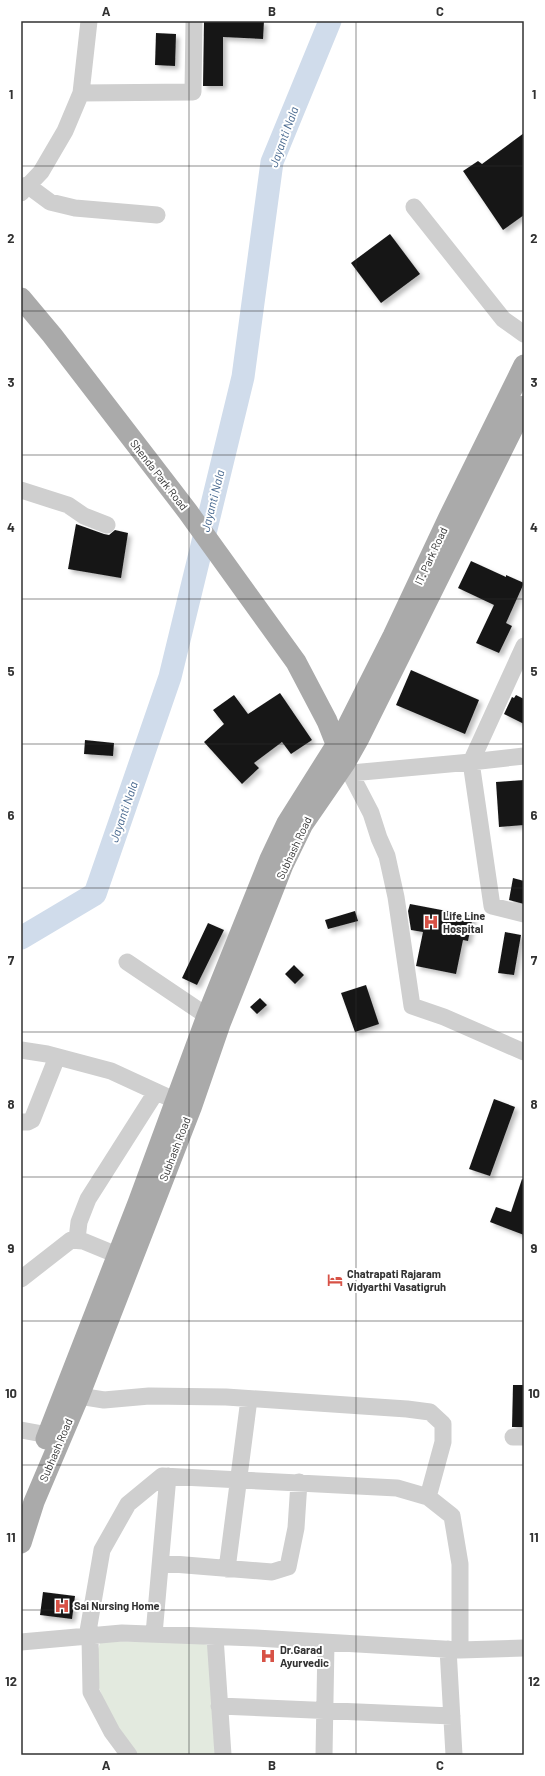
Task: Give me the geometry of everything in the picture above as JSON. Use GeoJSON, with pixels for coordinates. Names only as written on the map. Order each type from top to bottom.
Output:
{"type":"FeatureCollection","features":[{"type":"Feature","properties":{"kind":"main road","name":"Shenda Park Road"},"geometry":{"type":"LineString","coordinates":[[21,298],[52,335],[196,523],[296,662],[327,721],[335,745],[348,768]]}},
{"type":"Feature","properties":{"kind":"main road","name":"IT. Park Road"},"geometry":{"type":"LineString","coordinates":[[335,745],[345,731],[393,636],[449,517],[524,365]]}},
{"type":"Feature","properties":{"kind":"main road","name":"IT. Park Road"},"geometry":{"type":"LineString","coordinates":[[348,768],[524,406]]}},
{"type":"Feature","properties":{"kind":"main road","name":"Subhash Road"},"geometry":{"type":"LineString","coordinates":[[21,1543],[55,1436],[118,1266],[183,1105],[287,823],[335,745]]}},
{"type":"Feature","properties":{"kind":"main road","name":"Subhash Road"},"geometry":{"type":"LineString","coordinates":[[214,1020],[288,855],[308,817],[348,768]]}},
{"type":"Feature","properties":{"kind":"main road","name":"Subhash Road"},"geometry":{"type":"LineString","coordinates":[[21,1498],[79,1396],[118,1266]]}},
{"type":"Feature","properties":{"kind":"street"},"geometry":{"type":"LineString","coordinates":[[89,21],[81,93],[65,131],[41,172],[24,189],[50,202],[76,208],[157,215]]}},
{"type":"Feature","properties":{"kind":"street"},"geometry":{"type":"LineString","coordinates":[[81,93],[193,92],[194,21]]}},
{"type":"Feature","properties":{"kind":"street"},"geometry":{"type":"LineString","coordinates":[[414,207],[503,319],[524,334]]}},
{"type":"Feature","properties":{"kind":"street"},"geometry":{"type":"LineString","coordinates":[[21,490],[68,505],[84,516],[107,525]]}},
{"type":"Feature","properties":{"kind":"street"},"geometry":{"type":"LineString","coordinates":[[524,646],[471,762],[492,906],[524,914]]}},
{"type":"Feature","properties":{"kind":"street"},"geometry":{"type":"LineString","coordinates":[[524,756],[471,762],[348,768],[371,813],[379,838],[387,856],[396,897],[412,1006],[444,1017],[524,1052]]}},
{"type":"Feature","properties":{"kind":"street"},"geometry":{"type":"LineString","coordinates":[[127,962],[214,1020]]}},
{"type":"Feature","properties":{"kind":"street"},"geometry":{"type":"LineString","coordinates":[[21,1050],[57,1057],[110,1071],[183,1105]]}},
{"type":"Feature","properties":{"kind":"street"},"geometry":{"type":"LineString","coordinates":[[21,1122],[28,1122],[32,1120],[57,1057]]}},
{"type":"Feature","properties":{"kind":"street"},"geometry":{"type":"LineString","coordinates":[[77,1239],[79,1222],[88,1199],[156,1092]]}},
{"type":"Feature","properties":{"kind":"street"},"geometry":{"type":"LineString","coordinates":[[21,1279],[71,1240],[77,1239],[118,1266]]}},
{"type":"Feature","properties":{"kind":"street"},"geometry":{"type":"LineString","coordinates":[[79,1396],[104,1400],[149,1396],[249,1399],[351,1405],[430,1412],[443,1424],[443,1442],[428,1497]]}},
{"type":"Feature","properties":{"kind":"street"},"geometry":{"type":"LineString","coordinates":[[227,1569],[249,1399]]}},
{"type":"Feature","properties":{"kind":"street"},"geometry":{"type":"LineString","coordinates":[[21,1430],[55,1436]]}},
{"type":"Feature","properties":{"kind":"street"},"geometry":{"type":"LineString","coordinates":[[129,1755],[109,1726],[91,1692],[88,1637],[102,1550],[128,1504],[162,1476],[397,1488],[428,1497],[452,1516],[460,1564],[454,1649],[452,1716],[454,1755]]}},
{"type":"Feature","properties":{"kind":"street"},"geometry":{"type":"LineString","coordinates":[[154,1634],[168,1476]]}},
{"type":"Feature","properties":{"kind":"street"},"geometry":{"type":"LineString","coordinates":[[161,1563],[272,1572],[288,1567],[296,1528],[299,1482]]}},
{"type":"Feature","properties":{"kind":"street"},"geometry":{"type":"LineString","coordinates":[[21,1642],[122,1633],[454,1649],[524,1648]]}},
{"type":"Feature","properties":{"kind":"street"},"geometry":{"type":"LineString","coordinates":[[215,1637],[223,1755]]}},
{"type":"Feature","properties":{"kind":"street"},"geometry":{"type":"LineString","coordinates":[[324,1755],[326,1643]]}},
{"type":"Feature","properties":{"kind":"street"},"geometry":{"type":"LineString","coordinates":[[219,1706],[452,1716]]}},
{"type":"Feature","properties":{"kind":"shaded area"},"geometry":{"type":"Polygon","coordinates":[[[111,1641],[199,1643],[208,1645],[215,1755],[136,1755],[110,1717],[98,1685],[98,1649],[100,1643],[111,1641]]]}},
{"type":"Feature","properties":{"kind":"building"},"geometry":{"type":"Polygon","coordinates":[[[204,21],[264,21],[263,39],[223,37],[223,86],[203,86],[204,21]]]}},
{"type":"Feature","properties":{"kind":"building"},"geometry":{"type":"Polygon","coordinates":[[[156,33],[176,34],[175,66],[155,65],[156,33]]]}},
{"type":"Feature","properties":{"kind":"building"},"geometry":{"type":"Polygon","coordinates":[[[524,133],[524,215],[503,230],[463,171],[478,161],[482,164],[524,133]]]}},
{"type":"Feature","properties":{"kind":"building"},"geometry":{"type":"Polygon","coordinates":[[[390,234],[420,274],[381,303],[351,263],[390,234]]]}},
{"type":"Feature","properties":{"kind":"building"},"geometry":{"type":"Polygon","coordinates":[[[76,524],[109,535],[115,530],[128,533],[121,578],[68,569],[76,524]]]}},
{"type":"Feature","properties":{"kind":"building"},"geometry":{"type":"Polygon","coordinates":[[[471,561],[506,577],[506,575],[524,583],[506,623],[512,626],[499,653],[476,643],[494,605],[458,588],[471,561]]]}},
{"type":"Feature","properties":{"kind":"building"},"geometry":{"type":"Polygon","coordinates":[[[411,670],[479,700],[465,734],[396,705],[411,670]]]}},
{"type":"Feature","properties":{"kind":"building"},"geometry":{"type":"Polygon","coordinates":[[[280,693],[312,740],[291,754],[282,742],[254,763],[259,768],[242,784],[204,742],[224,724],[213,710],[234,695],[248,714],[280,693]]]}},
{"type":"Feature","properties":{"kind":"building"},"geometry":{"type":"Polygon","coordinates":[[[516,695],[524,699],[524,724],[504,714],[512,697],[514,698],[516,695]]]}},
{"type":"Feature","properties":{"kind":"building"},"geometry":{"type":"Polygon","coordinates":[[[85,740],[114,743],[113,756],[84,754],[85,740]]]}},
{"type":"Feature","properties":{"kind":"building"},"geometry":{"type":"Polygon","coordinates":[[[524,780],[524,825],[499,827],[496,782],[524,780]]]}},
{"type":"Feature","properties":{"kind":"building"},"geometry":{"type":"Polygon","coordinates":[[[513,878],[524,881],[524,904],[509,900],[513,878]]]}},
{"type":"Feature","properties":{"kind":"building"},"geometry":{"type":"Polygon","coordinates":[[[410,904],[473,916],[468,941],[463,940],[456,974],[416,966],[423,932],[411,930],[408,911],[410,904]]]}},
{"type":"Feature","properties":{"kind":"building"},"geometry":{"type":"Polygon","coordinates":[[[355,911],[358,921],[328,929],[325,920],[355,911]]]}},
{"type":"Feature","properties":{"kind":"building"},"geometry":{"type":"Polygon","coordinates":[[[208,923],[224,930],[197,985],[182,978],[208,923]]]}},
{"type":"Feature","properties":{"kind":"building"},"geometry":{"type":"Polygon","coordinates":[[[505,932],[521,935],[514,975],[498,973],[505,932]]]}},
{"type":"Feature","properties":{"kind":"building"},"geometry":{"type":"Polygon","coordinates":[[[294,965],[304,975],[295,984],[285,974],[294,965]]]}},
{"type":"Feature","properties":{"kind":"building"},"geometry":{"type":"Polygon","coordinates":[[[366,985],[379,1024],[355,1032],[341,993],[366,985]]]}},
{"type":"Feature","properties":{"kind":"building"},"geometry":{"type":"Polygon","coordinates":[[[260,998],[267,1005],[257,1014],[250,1007],[260,998]]]}},
{"type":"Feature","properties":{"kind":"building"},"geometry":{"type":"Polygon","coordinates":[[[494,1099],[515,1107],[490,1176],[469,1169],[494,1099]]]}},
{"type":"Feature","properties":{"kind":"building"},"geometry":{"type":"Polygon","coordinates":[[[522,1179],[524,1180],[524,1235],[490,1222],[496,1207],[511,1212],[522,1179]]]}},
{"type":"Feature","properties":{"kind":"building"},"geometry":{"type":"Polygon","coordinates":[[[513,1385],[524,1385],[524,1427],[512,1427],[513,1385]]]}},
{"type":"Feature","properties":{"kind":"building"},"geometry":{"type":"Polygon","coordinates":[[[43,1592],[75,1596],[72,1619],[40,1615],[43,1592]]]}},
{"type":"Feature","properties":{"kind":"waterway","name":"Jayanti Nala"},"geometry":{"type":"LineString","coordinates":[[21,938],[95,894],[170,677],[243,377],[272,162],[330,21]]}},
{"type":"Feature","properties":{"kind":"place","name":"Life Line Hospital"},"geometry":{"type":"Point","coordinates":[431,922]}},
{"type":"Feature","properties":{"kind":"place","name":"Chatrapati Rajaram Vidyarthi Vasatigruh"},"geometry":{"type":"Point","coordinates":[335,1280]}},
{"type":"Feature","properties":{"kind":"place","name":"Sai Nursing Home"},"geometry":{"type":"Point","coordinates":[62,1606]}},
{"type":"Feature","properties":{"kind":"place","name":"Dr.Garad Ayurvedic"},"geometry":{"type":"Point","coordinates":[268,1656]}}]}
